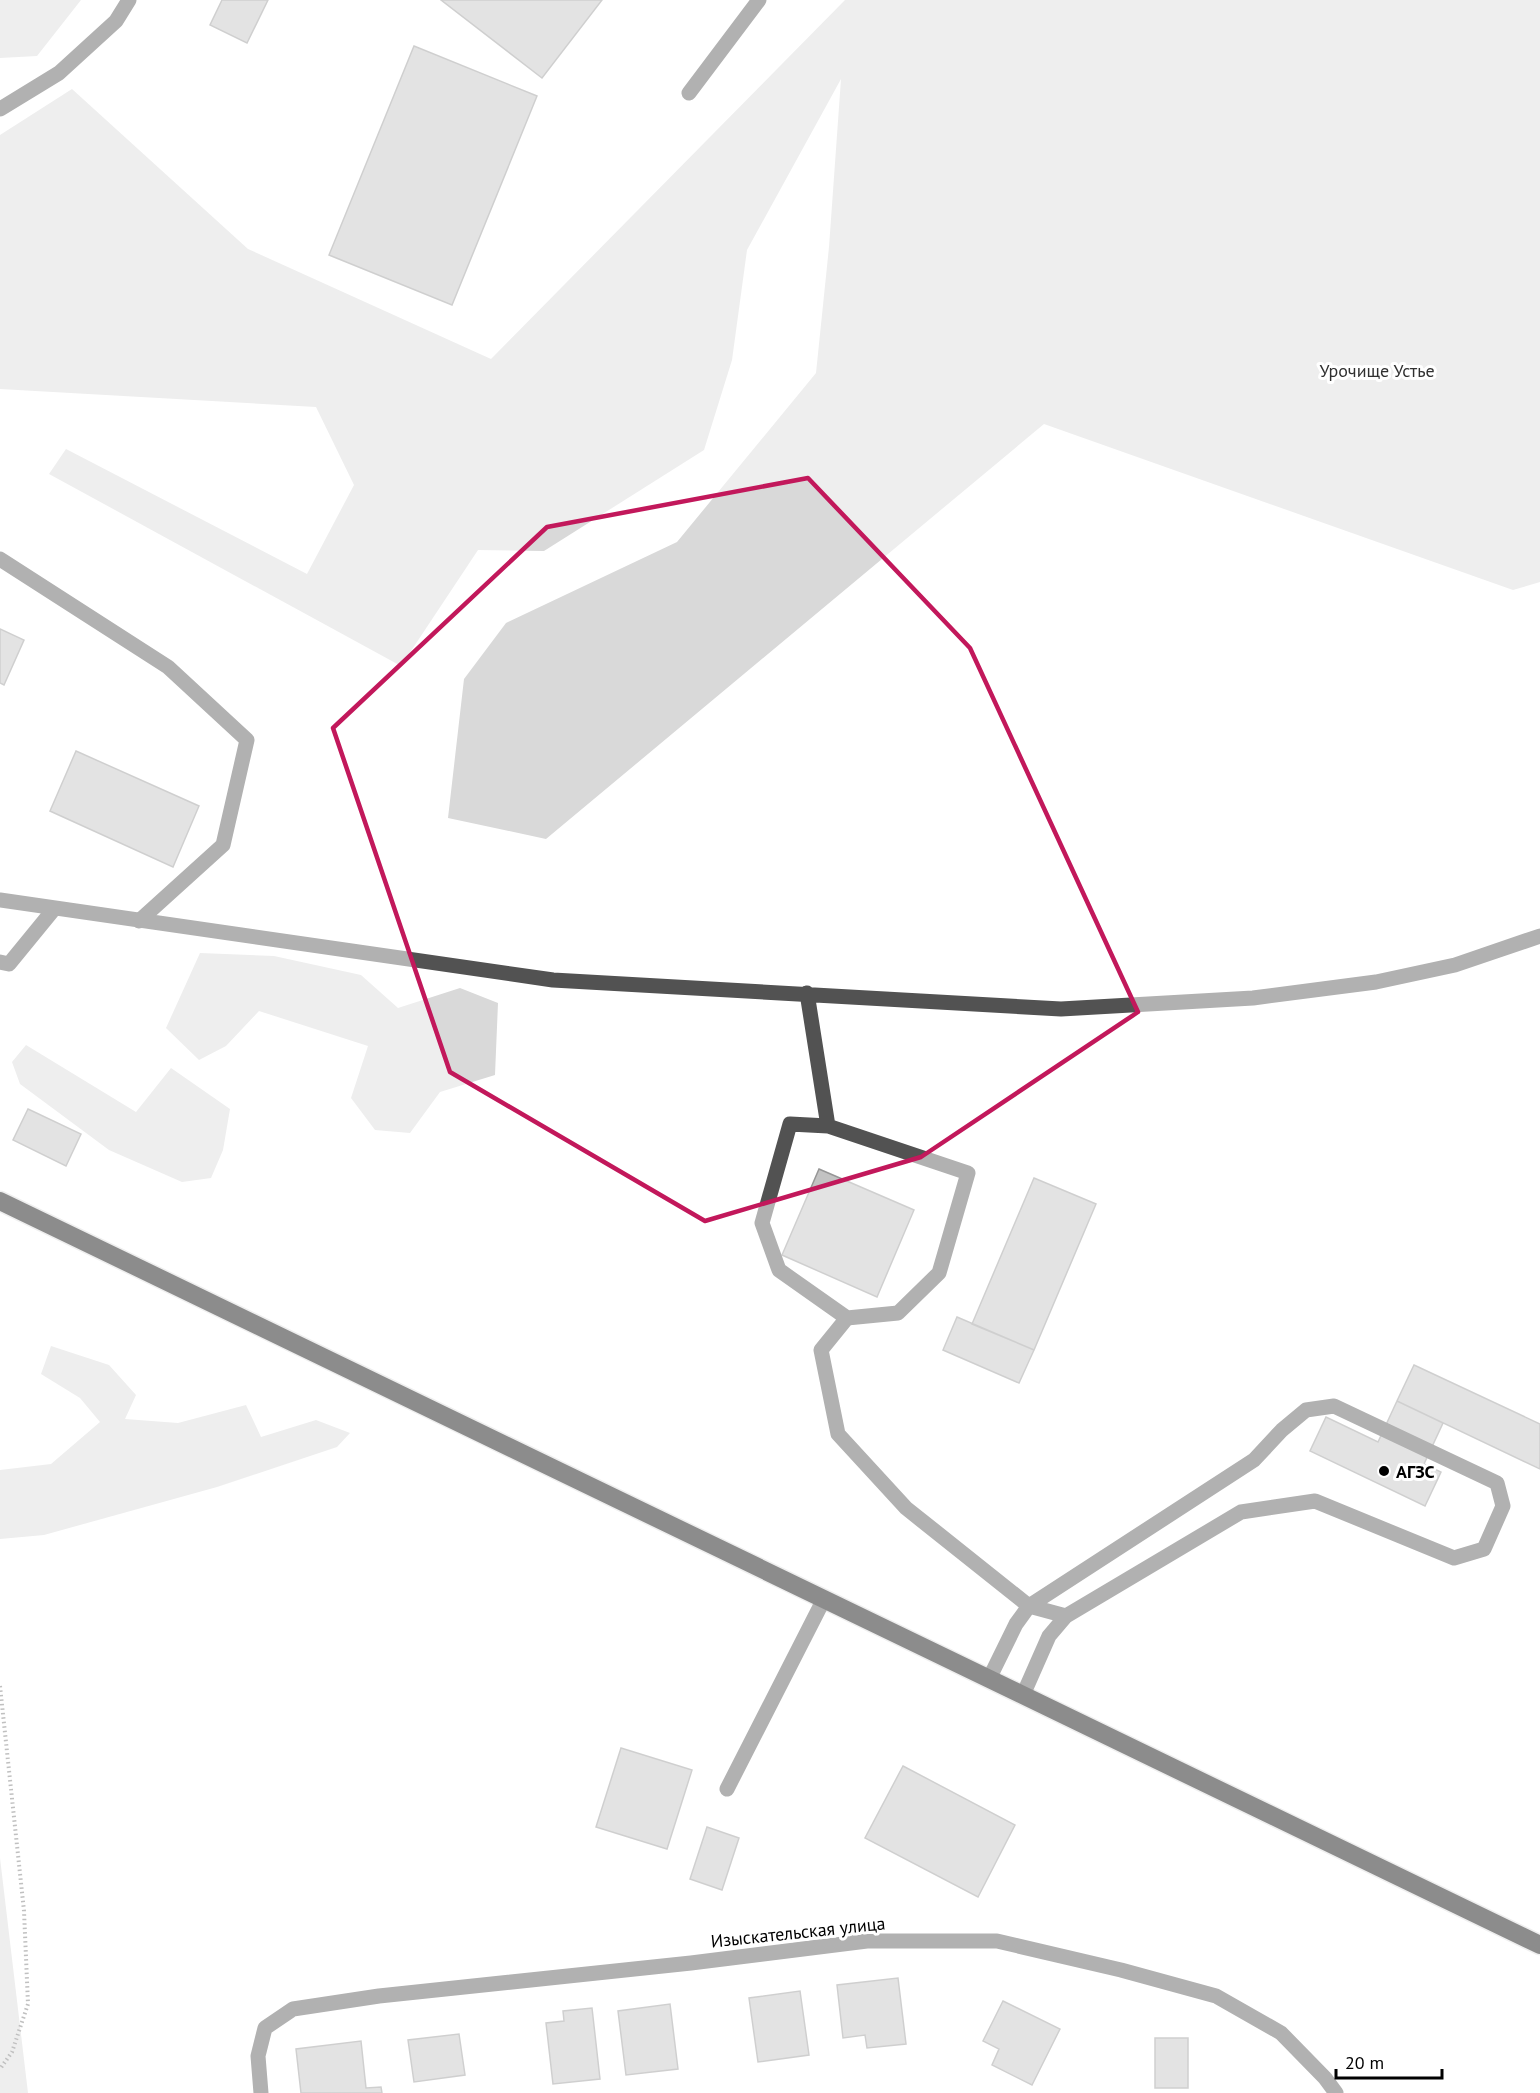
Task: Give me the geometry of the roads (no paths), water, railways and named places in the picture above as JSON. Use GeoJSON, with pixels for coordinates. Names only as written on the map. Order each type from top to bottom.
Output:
{"type":"FeatureCollection","features":[{"type":"Feature","properties":{"kind":"highway"},"geometry":{"type":"LineString","coordinates":[[0,1200],[1540,1945]]}},
{"type":"Feature","properties":{"kind":"street"},"geometry":{"type":"LineString","coordinates":[[0,109],[59,74],[116,21],[129,0]]}},
{"type":"Feature","properties":{"kind":"street"},"geometry":{"type":"LineString","coordinates":[[689,93],[759,0]]}},
{"type":"Feature","properties":{"kind":"street"},"geometry":{"type":"LineString","coordinates":[[0,559],[168,667],[247,740],[223,845],[139,921]]}},
{"type":"Feature","properties":{"kind":"street"},"geometry":{"type":"LineString","coordinates":[[0,900],[553,980],[1061,1009],[1253,998],[1376,982],[1455,965],[1540,936]]}},
{"type":"Feature","properties":{"kind":"street"},"geometry":{"type":"LineString","coordinates":[[0,962],[9,964],[54,909]]}},
{"type":"Feature","properties":{"kind":"street"},"geometry":{"type":"LineString","coordinates":[[807,993],[828,1126]]}},
{"type":"Feature","properties":{"kind":"street"},"geometry":{"type":"LineString","coordinates":[[790,1124],[828,1126],[968,1173],[939,1273],[898,1313],[847,1318],[779,1270],[762,1223],[790,1124]]}},
{"type":"Feature","properties":{"kind":"street"},"geometry":{"type":"LineString","coordinates":[[847,1318],[821,1350],[838,1434],[906,1508],[1029,1606],[1066,1616]]}},
{"type":"Feature","properties":{"kind":"street"},"geometry":{"type":"LineString","coordinates":[[989,1679],[1016,1624],[1029,1606],[1254,1460],[1282,1430],[1306,1410],[1334,1406],[1497,1483],[1503,1506],[1484,1549],[1454,1558],[1315,1501],[1241,1512],[1066,1616],[1049,1636],[1023,1695]]}},
{"type":"Feature","properties":{"kind":"street"},"geometry":{"type":"LineString","coordinates":[[727,1790],[824,1599]]}},
{"type":"Feature","properties":{"kind":"street","name":"Изыскательская улица"},"geometry":{"type":"LineString","coordinates":[[261,2093],[258,2056],[265,2028],[293,2009],[379,1996],[691,1963],[867,1941],[997,1941],[1121,1970],[1216,1996],[1281,2033],[1325,2078],[1336,2093]]}},
{"type":"Feature","properties":{"kind":"place","name":"АГЗС"},"geometry":{"type":"Point","coordinates":[1384,1471]}},
{"type":"Feature","properties":{"kind":"park label","name":"Урочище Устье"},"geometry":{"type":"Point","coordinates":[1377,370]}}]}
